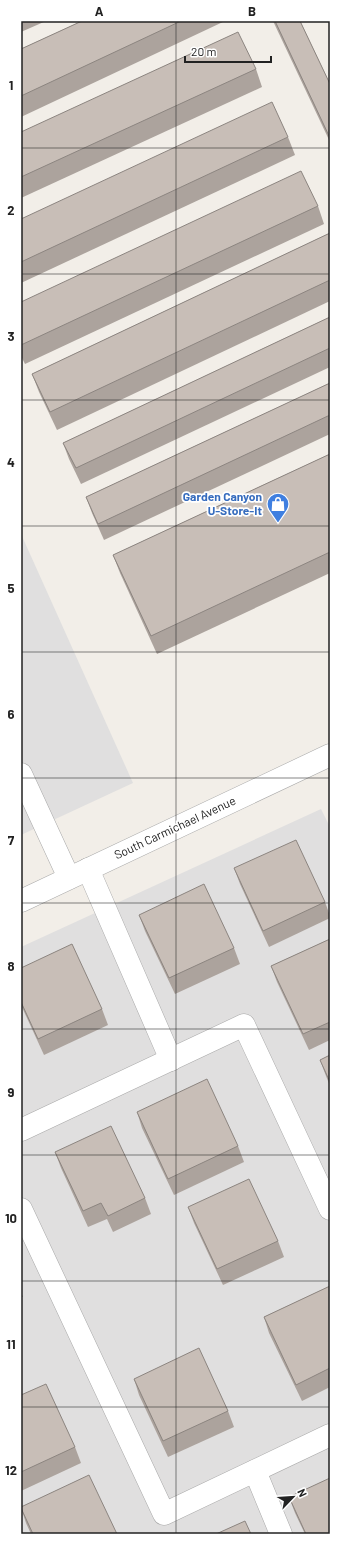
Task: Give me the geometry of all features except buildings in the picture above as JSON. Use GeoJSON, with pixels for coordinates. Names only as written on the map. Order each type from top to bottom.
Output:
{"type":"FeatureCollection","features":[{"type":"Feature","properties":{"kind":"street","name":"South Carmichael Avenue"},"geometry":{"type":"LineString","coordinates":[[21,901],[88,868],[330,755]]}},
{"type":"Feature","properties":{"kind":"street"},"geometry":{"type":"LineString","coordinates":[[21,774],[69,878]]}},
{"type":"Feature","properties":{"kind":"street"},"geometry":{"type":"LineString","coordinates":[[88,868],[171,1060]]}},
{"type":"Feature","properties":{"kind":"street"},"geometry":{"type":"LineString","coordinates":[[21,1130],[244,1025],[330,1209]]}},
{"type":"Feature","properties":{"kind":"street"},"geometry":{"type":"LineString","coordinates":[[21,1209],[164,1514],[330,1436]]}},
{"type":"Feature","properties":{"kind":"street"},"geometry":{"type":"LineString","coordinates":[[255,1471],[281,1534]]}},
{"type":"Feature","properties":{"kind":"shaded area"},"geometry":{"type":"Polygon","coordinates":[[[21,534],[133,783],[21,835],[21,534]]]}},
{"type":"Feature","properties":{"kind":"shaded area"},"geometry":{"type":"Polygon","coordinates":[[[321,809],[330,827],[330,1534],[21,1534],[21,947],[321,809]]]}},
{"type":"Feature","properties":{"kind":"place","name":"Garden Canyon U-Store-It"},"geometry":{"type":"Point","coordinates":[278,524]}}]}
